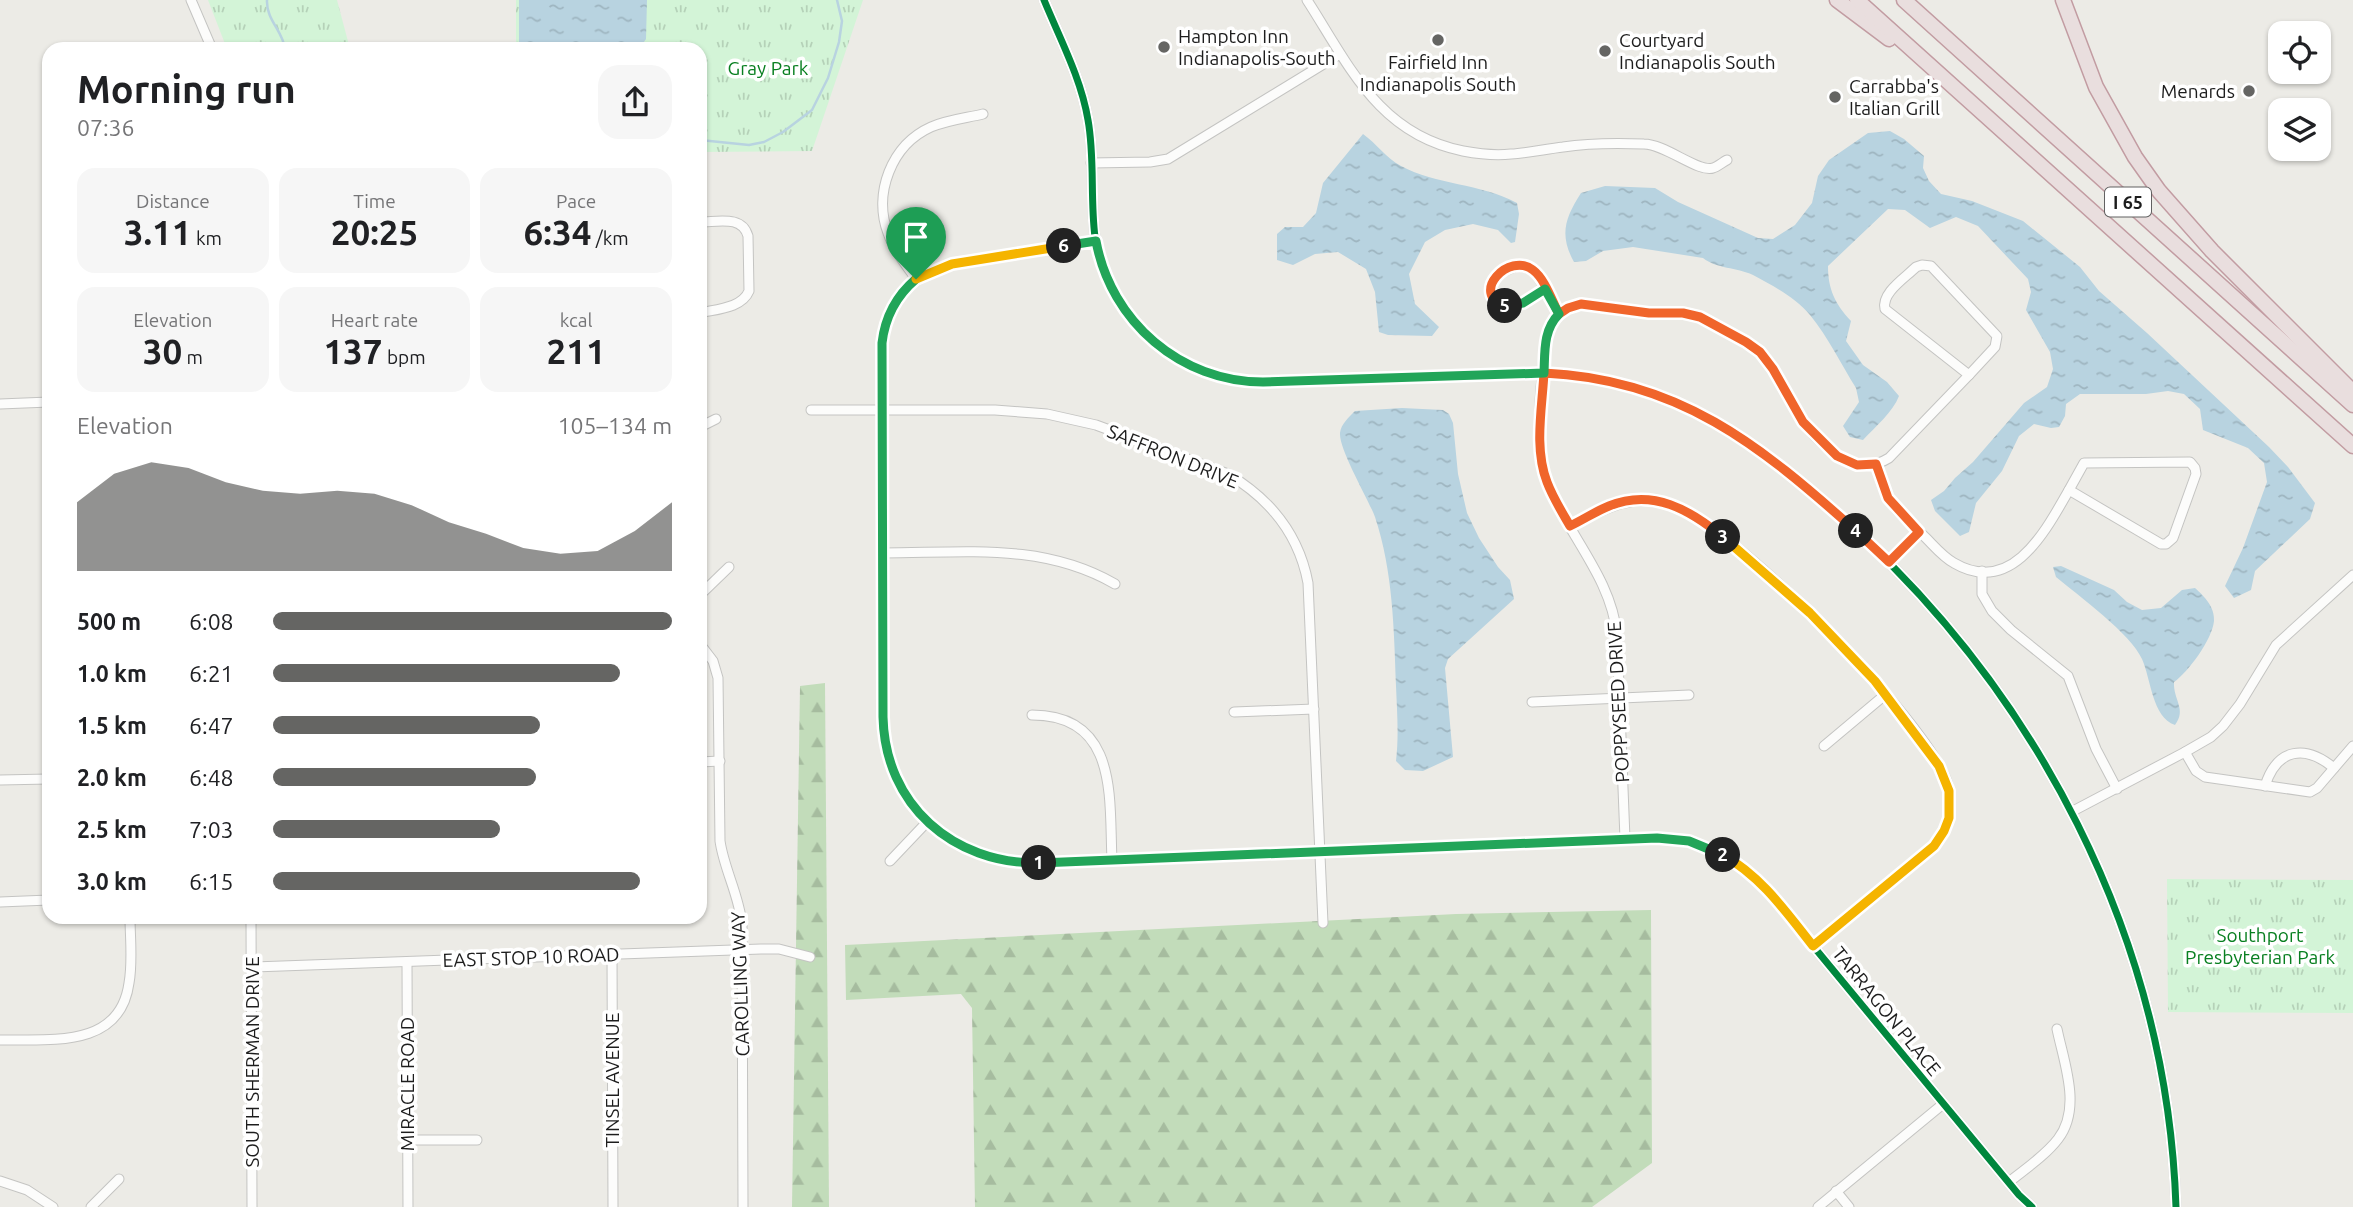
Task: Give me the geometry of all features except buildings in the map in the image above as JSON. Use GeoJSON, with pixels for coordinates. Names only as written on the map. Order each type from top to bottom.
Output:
{"type":"FeatureCollection","features":[{"type":"Feature","properties":{"kind":"highway"},"geometry":{"type":"LineString","coordinates":[[1837,0],[1953,86]]}},
{"type":"Feature","properties":{"kind":"highway","name":"I 65"},"geometry":{"type":"LineString","coordinates":[[1857,0],[2353,446]]}},
{"type":"Feature","properties":{"kind":"highway","name":"I 65"},"geometry":{"type":"LineString","coordinates":[[1904,0],[2353,405]]}},
{"type":"Feature","properties":{"kind":"highway"},"geometry":{"type":"LineString","coordinates":[[2063,0],[2096,87],[2135,157],[2159,191],[2211,251],[2353,392]]}},
{"type":"Feature","properties":{"kind":"street"},"geometry":{"type":"LineString","coordinates":[[191,0],[209,42]]}},
{"type":"Feature","properties":{"kind":"street"},"geometry":{"type":"LineString","coordinates":[[1044,0],[1082,94],[1090,132],[1096,241],[1110,287],[1139,328],[1171,356],[1217,376],[1263,382],[1544,373],[1586,376],[1664,398],[1710,419],[1774,460],[1889,562],[1929,604],[1980,665],[2024,727],[2073,811],[2095,858],[2119,918],[2149,1017],[2169,1124],[2176,1207]]}},
{"type":"Feature","properties":{"kind":"street"},"geometry":{"type":"LineString","coordinates":[[1307,0],[1362,87],[1392,118],[1420,136],[1451,148],[1502,155],[1566,146],[1647,144],[1664,148],[1704,169],[1713,168],[1727,160]]}},
{"type":"Feature","properties":{"kind":"street"},"geometry":{"type":"LineString","coordinates":[[1091,163],[1168,159],[1340,54]]}},
{"type":"Feature","properties":{"kind":"street"},"geometry":{"type":"LineString","coordinates":[[984,114],[947,122],[920,133],[901,150],[890,168],[883,197],[884,222],[893,245],[916,279],[952,264],[1096,241]]}},
{"type":"Feature","properties":{"kind":"street"},"geometry":{"type":"LineString","coordinates":[[707,222],[738,222],[747,232],[749,291],[743,300],[707,311]]}},
{"type":"Feature","properties":{"kind":"street"},"geometry":{"type":"LineString","coordinates":[[1545,289],[1523,303],[1508,307],[1496,301],[1491,286],[1500,273],[1522,266],[1533,270],[1545,289],[1559,314],[1581,304],[1649,313],[1683,313],[1700,317],[1760,352],[1773,369],[1803,422],[1837,456],[1857,465],[1876,464],[1894,454],[1996,347],[1996,334],[1931,266],[1920,265],[1886,296],[1885,309],[1969,375]]}},
{"type":"Feature","properties":{"kind":"street","name":"TARRAGON PLACE"},"geometry":{"type":"LineString","coordinates":[[916,279],[895,302],[885,326],[882,348],[883,717],[885,743],[892,768],[901,788],[927,822],[966,848],[998,859],[1035,863],[1625,839],[1673,838],[1689,841],[1721,853],[1742,866],[1761,883],[1943,1104],[2032,1207]]}},
{"type":"Feature","properties":{"kind":"street","name":"POPPYSEED DRIVE"},"geometry":{"type":"LineString","coordinates":[[1559,314],[1547,334],[1540,445],[1542,467],[1551,491],[1610,600],[1617,635],[1625,839]]}},
{"type":"Feature","properties":{"kind":"street"},"geometry":{"type":"LineString","coordinates":[[0,404],[42,402]]}},
{"type":"Feature","properties":{"kind":"street","name":"SAFFRON DRIVE"},"geometry":{"type":"LineString","coordinates":[[811,410],[1000,410],[1068,418],[1121,433],[1228,474],[1260,495],[1280,518],[1295,542],[1303,562],[1309,592],[1323,923]]}},
{"type":"Feature","properties":{"kind":"street"},"geometry":{"type":"LineString","coordinates":[[707,424],[716,419]]}},
{"type":"Feature","properties":{"kind":"street"},"geometry":{"type":"LineString","coordinates":[[1876,464],[1888,498],[1919,532],[1956,564],[1982,571],[2005,568],[2028,553],[2046,530],[2068,490],[2082,465],[2190,462],[2196,470],[2174,538],[2166,544],[2161,544],[2068,490]]}},
{"type":"Feature","properties":{"kind":"street"},"geometry":{"type":"LineString","coordinates":[[1570,526],[1610,506],[1635,500],[1665,502],[1684,509],[1717,532],[1810,613],[1886,694],[1944,774],[1950,796],[1949,818],[1934,846],[1813,946]]}},
{"type":"Feature","properties":{"kind":"street"},"geometry":{"type":"LineString","coordinates":[[1889,562],[1919,532]]}},
{"type":"Feature","properties":{"kind":"street"},"geometry":{"type":"LineString","coordinates":[[883,553],[1030,554],[1060,560],[1115,584]]}},
{"type":"Feature","properties":{"kind":"street"},"geometry":{"type":"LineString","coordinates":[[707,588],[729,567]]}},
{"type":"Feature","properties":{"kind":"street"},"geometry":{"type":"LineString","coordinates":[[1982,571],[1982,593],[1992,611],[2068,676],[2096,750],[2117,789]]}},
{"type":"Feature","properties":{"kind":"street"},"geometry":{"type":"LineString","coordinates":[[2073,811],[2211,737],[2228,721],[2276,645],[2353,575]]}},
{"type":"Feature","properties":{"kind":"street","name":"CAROLLING WAY"},"geometry":{"type":"LineString","coordinates":[[707,653],[713,661],[718,678],[720,844],[740,910],[743,1207]]}},
{"type":"Feature","properties":{"kind":"street"},"geometry":{"type":"LineString","coordinates":[[1825,746],[1886,694]]}},
{"type":"Feature","properties":{"kind":"street"},"geometry":{"type":"LineString","coordinates":[[1532,702],[1689,695]]}},
{"type":"Feature","properties":{"kind":"street"},"geometry":{"type":"LineString","coordinates":[[1234,712],[1314,709]]}},
{"type":"Feature","properties":{"kind":"street"},"geometry":{"type":"LineString","coordinates":[[1032,715],[1049,716],[1069,723],[1080,730],[1097,748],[1105,764],[1108,780],[1112,860]]}},
{"type":"Feature","properties":{"kind":"street"},"geometry":{"type":"LineString","coordinates":[[2185,752],[2196,771],[2205,777],[2310,792],[2317,788],[2353,746]]}},
{"type":"Feature","properties":{"kind":"street"},"geometry":{"type":"LineString","coordinates":[[2265,786],[2273,766],[2290,755],[2309,753],[2321,757],[2334,768]]}},
{"type":"Feature","properties":{"kind":"street"},"geometry":{"type":"LineString","coordinates":[[707,762],[720,761]]}},
{"type":"Feature","properties":{"kind":"street"},"geometry":{"type":"LineString","coordinates":[[0,780],[42,779]]}},
{"type":"Feature","properties":{"kind":"street"},"geometry":{"type":"LineString","coordinates":[[890,861],[927,822]]}},
{"type":"Feature","properties":{"kind":"street"},"geometry":{"type":"LineString","coordinates":[[0,902],[42,900]]}},
{"type":"Feature","properties":{"kind":"street"},"geometry":{"type":"LineString","coordinates":[[0,1040],[80,1037],[97,1031],[114,1017],[124,1002],[129,986],[130,924]]}},
{"type":"Feature","properties":{"kind":"street","name":"SOUTH SHERMAN DRIVE"},"geometry":{"type":"LineString","coordinates":[[251,924],[252,1207]]}},
{"type":"Feature","properties":{"kind":"street","name":"EAST STOP 10 ROAD"},"geometry":{"type":"LineString","coordinates":[[251,967],[742,949],[779,949],[810,957]]}},
{"type":"Feature","properties":{"kind":"street","name":"TINSEL AVENUE"},"geometry":{"type":"LineString","coordinates":[[612,953],[613,1207]]}},
{"type":"Feature","properties":{"kind":"street","name":"MIRACLE ROAD"},"geometry":{"type":"LineString","coordinates":[[407,962],[408,1207]]}},
{"type":"Feature","properties":{"kind":"street"},"geometry":{"type":"LineString","coordinates":[[2009,1182],[2056,1142],[2068,1119],[2070,1093],[2057,1029]]}},
{"type":"Feature","properties":{"kind":"street"},"geometry":{"type":"LineString","coordinates":[[1818,1207],[1943,1104]]}},
{"type":"Feature","properties":{"kind":"street"},"geometry":{"type":"LineString","coordinates":[[408,1140],[477,1140]]}},
{"type":"Feature","properties":{"kind":"street"},"geometry":{"type":"LineString","coordinates":[[92,1207],[119,1179]]}},
{"type":"Feature","properties":{"kind":"street"},"geometry":{"type":"LineString","coordinates":[[0,1181],[27,1190],[53,1207]]}},
{"type":"Feature","properties":{"kind":"street"},"geometry":{"type":"LineString","coordinates":[[1836,1191],[1849,1207]]}},
{"type":"Feature","properties":{"kind":"green space"},"geometry":{"type":"Polygon","coordinates":[[[208,0],[337,0],[348,42],[224,42],[208,0]]]}},
{"type":"Feature","properties":{"kind":"green space","name":"Gray Park"},"geometry":{"type":"Polygon","coordinates":[[[516,0],[863,0],[812,151],[707,152],[707,42],[516,42],[516,0]]]}},
{"type":"Feature","properties":{"kind":"green space"},"geometry":{"type":"Polygon","coordinates":[[[825,683],[829,1207],[792,1207],[800,686],[825,683]]]}},
{"type":"Feature","properties":{"kind":"green space","name":"Southport Presbyterian Park"},"geometry":{"type":"Polygon","coordinates":[[[2167,879],[2353,880],[2353,1013],[2168,1012],[2167,879]]]}},
{"type":"Feature","properties":{"kind":"green space"},"geometry":{"type":"Polygon","coordinates":[[[1651,910],[1652,1163],[1592,1207],[975,1207],[972,1008],[961,994],[846,1000],[845,945],[1456,914],[1651,910]]]}},
{"type":"Feature","properties":{"kind":"water"},"geometry":{"type":"Polygon","coordinates":[[[519,0],[647,0],[644,42],[519,42],[519,0]]]}},
{"type":"Feature","properties":{"kind":"water"},"geometry":{"type":"Polygon","coordinates":[[[1890,131],[1924,156],[1923,168],[1929,181],[1941,194],[1972,201],[2023,221],[2080,267],[2099,291],[2288,467],[2315,503],[2310,519],[2255,571],[2251,590],[2234,598],[2225,586],[2243,548],[2267,482],[2264,463],[2248,448],[2203,430],[2200,409],[2184,394],[2168,391],[2146,394],[2080,394],[2066,404],[2065,416],[2059,427],[2034,424],[2019,436],[2002,471],[1976,503],[1969,532],[1960,536],[1935,511],[1931,500],[1973,462],[2024,403],[2047,387],[2053,369],[2050,352],[2026,310],[2031,292],[2028,279],[1978,226],[1956,217],[1930,228],[1905,210],[1888,209],[1828,266],[1829,282],[1834,296],[1851,321],[1846,341],[1863,365],[1887,382],[1899,396],[1888,414],[1863,440],[1850,437],[1843,426],[1859,402],[1856,388],[1817,323],[1783,292],[1753,275],[1714,264],[1703,258],[1633,247],[1603,251],[1586,261],[1574,262],[1569,252],[1565,235],[1575,202],[1581,193],[1605,186],[1655,188],[1678,202],[1758,238],[1773,239],[1795,225],[1812,203],[1818,176],[1829,160],[1868,133],[1890,131]]]}},
{"type":"Feature","properties":{"kind":"water"},"geometry":{"type":"Polygon","coordinates":[[[1363,134],[1396,163],[1415,172],[1488,191],[1517,203],[1519,214],[1515,242],[1511,243],[1498,230],[1473,224],[1445,230],[1425,242],[1409,274],[1415,304],[1439,327],[1432,336],[1388,335],[1379,332],[1375,292],[1366,269],[1338,252],[1315,254],[1293,265],[1277,260],[1277,234],[1285,227],[1303,227],[1316,213],[1323,183],[1363,134]]]}},
{"type":"Feature","properties":{"kind":"water"},"geometry":{"type":"Polygon","coordinates":[[[1402,408],[1443,410],[1449,414],[1453,423],[1458,474],[1467,513],[1479,538],[1510,580],[1514,599],[1448,659],[1445,668],[1453,757],[1423,771],[1405,770],[1396,761],[1398,724],[1392,600],[1386,558],[1375,517],[1349,462],[1340,433],[1355,411],[1402,408]]]}},
{"type":"Feature","properties":{"kind":"water"},"geometry":{"type":"Polygon","coordinates":[[[2061,566],[2114,590],[2127,602],[2142,610],[2161,608],[2182,590],[2195,588],[2208,602],[2214,621],[2209,637],[2192,663],[2174,682],[2180,709],[2175,725],[2161,714],[2136,649],[2104,616],[2056,577],[2053,567],[2061,566]]]}},
{"type":"Feature","properties":{"kind":"waterway"},"geometry":{"type":"LineString","coordinates":[[267,0],[269,14],[284,42]]}},
{"type":"Feature","properties":{"kind":"waterway"},"geometry":{"type":"LineString","coordinates":[[707,141],[749,145],[764,142],[783,132],[812,110],[828,78],[839,42],[842,21],[837,0]]}},
{"type":"Feature","properties":{"kind":"cycle path"},"geometry":{"type":"LineString","coordinates":[[1044,0],[1085,104],[1091,149],[1095,237],[1106,278],[1127,314],[1157,345],[1174,357],[1208,373],[1255,382],[1532,373],[1591,377],[1643,390],[1703,416],[1757,450],[1835,512],[1907,581],[1972,657],[2029,738],[2077,824],[2117,915],[2147,1009],[2167,1107],[2176,1207]]}},
{"type":"Feature","properties":{"kind":"cycle path"},"geometry":{"type":"LineString","coordinates":[[1096,241],[952,264],[937,269],[902,293],[888,317],[882,348],[883,730],[888,757],[898,781],[910,803],[927,821],[968,848],[1019,863],[1657,838],[1700,845],[1738,864],[1761,883],[2019,1195],[2032,1207]]}},
{"type":"Feature","properties":{"kind":"place","name":"Fairfield Inn Indianapolis South"},"geometry":{"type":"Point","coordinates":[1438,40]}},
{"type":"Feature","properties":{"kind":"place","name":"Hampton Inn Indianapolis-South"},"geometry":{"type":"Point","coordinates":[1164,47]}},
{"type":"Feature","properties":{"kind":"place","name":"Courtyard Indianapolis South"},"geometry":{"type":"Point","coordinates":[1605,51]}},
{"type":"Feature","properties":{"kind":"place","name":"Menards"},"geometry":{"type":"Point","coordinates":[2249,91]}},
{"type":"Feature","properties":{"kind":"place","name":"Carrabba's Italian Grill"},"geometry":{"type":"Point","coordinates":[1835,97]}},
{"type":"Feature","properties":{"kind":"route"},"geometry":{"type":"LineString","coordinates":[[916,279],[891,309],[882,343],[883,730],[892,768],[901,788],[918,813],[947,838],[974,852],[1019,863],[1673,838],[1713,849],[1742,866],[1767,889],[1813,946],[1940,839],[1949,818],[1950,796],[1939,766],[1886,694],[1810,613],[1706,523],[1684,509],[1652,500],[1635,500],[1602,509],[1570,526],[1547,482],[1542,467],[1540,445],[1544,373],[1612,381],[1687,407],[1736,433],[1781,466],[1889,562],[1919,532],[1888,498],[1876,464],[1863,466],[1847,462],[1818,439],[1799,416],[1768,361],[1746,342],[1700,317],[1683,313],[1649,313],[1581,304],[1559,314],[1537,274],[1527,267],[1517,266],[1496,275],[1491,286],[1493,297],[1503,306],[1516,306],[1545,289],[1559,314],[1547,334],[1544,373],[1255,382],[1217,376],[1194,368],[1157,346],[1118,301],[1103,270],[1096,241],[952,264],[916,279]]}}]}
